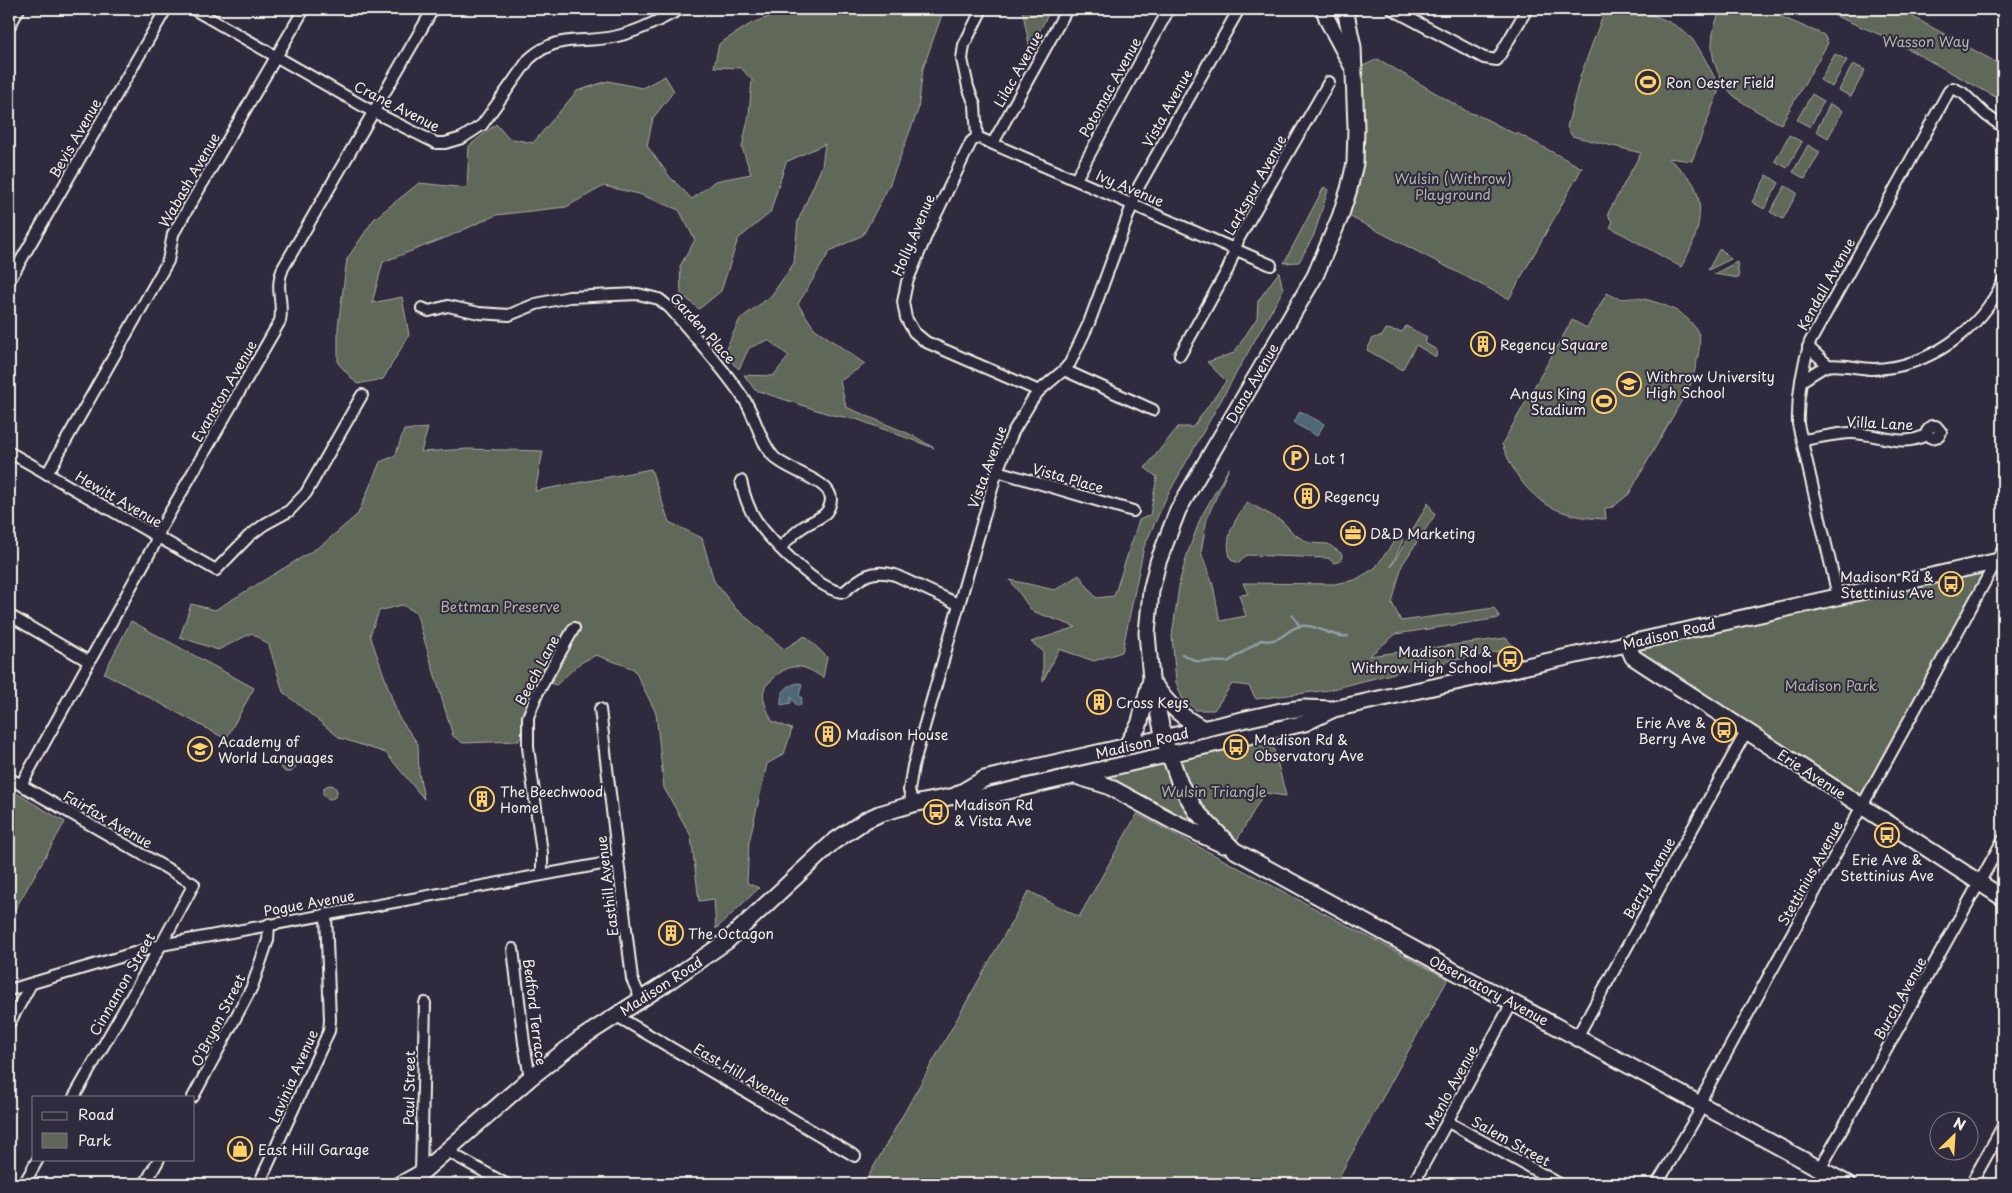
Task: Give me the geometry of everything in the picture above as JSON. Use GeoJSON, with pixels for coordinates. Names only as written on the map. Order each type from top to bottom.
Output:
{"type":"FeatureCollection","features":[{"type":"Feature","properties":{"kind":"street"},"geometry":{"type":"LineString","coordinates":[[9,27],[19,9]]}},
{"type":"Feature","properties":{"kind":"street","name":"Bevis Avenue"},"geometry":{"type":"LineString","coordinates":[[9,281],[166,9]]}},
{"type":"Feature","properties":{"kind":"street","name":"Crane Avenue"},"geometry":{"type":"LineString","coordinates":[[194,9],[374,111],[436,143],[454,141],[473,133],[482,125],[529,59],[538,51],[560,41],[597,39],[627,33],[642,28],[681,9]]}},
{"type":"Feature","properties":{"kind":"street","name":"Wabash Avenue"},"geometry":{"type":"LineString","coordinates":[[47,474],[168,261],[173,234],[304,9]]}},
{"type":"Feature","properties":{"kind":"street","name":"Evanston Avenue"},"geometry":{"type":"LineString","coordinates":[[21,785],[88,661],[280,321],[282,313],[278,292],[283,268],[434,9]]}},
{"type":"Feature","properties":{"kind":"street"},"geometry":{"type":"LineString","coordinates":[[977,137],[975,105],[968,87],[962,59],[964,45],[982,9]]}},
{"type":"Feature","properties":{"kind":"street","name":"Lilac Avenue"},"geometry":{"type":"LineString","coordinates":[[993,143],[1067,9]]}},
{"type":"Feature","properties":{"kind":"street","name":"Potomac Avenue"},"geometry":{"type":"LineString","coordinates":[[1076,179],[1169,9]]}},
{"type":"Feature","properties":{"kind":"street","name":"Vista Avenue"},"geometry":{"type":"LineString","coordinates":[[913,804],[909,790],[911,774],[997,471],[1017,425],[1039,391],[1064,370],[1089,323],[1139,186],[1239,9]]}},
{"type":"Feature","properties":{"kind":"street"},"geometry":{"type":"LineString","coordinates":[[1324,9],[1354,70]]}},
{"type":"Feature","properties":{"kind":"street","name":"Dana Avenue"},"geometry":{"type":"LineString","coordinates":[[1170,755],[1164,739],[1151,679],[1147,633],[1151,591],[1158,562],[1178,510],[1315,276],[1340,217],[1355,163],[1356,105],[1353,47],[1346,9]]}},
{"type":"Feature","properties":{"kind":"street"},"geometry":{"type":"LineString","coordinates":[[1398,10],[1484,58],[1493,61],[1497,60],[1527,9]]}},
{"type":"Feature","properties":{"kind":"street","name":"Larkspur Avenue"},"geometry":{"type":"LineString","coordinates":[[1180,355],[1228,269],[1240,238],[1324,101],[1329,82]]}},
{"type":"Feature","properties":{"kind":"street","name":"Kendall Avenue"},"geometry":{"type":"LineString","coordinates":[[1838,596],[1798,424],[1801,381],[1808,346],[1949,91],[1953,88],[1959,90],[1986,115],[2003,127]]}},
{"type":"Feature","properties":{"kind":"street","name":"Ivy Avenue"},"geometry":{"type":"LineString","coordinates":[[977,137],[1271,265]]}},
{"type":"Feature","properties":{"kind":"street","name":"Holly Avenue"},"geometry":{"type":"LineString","coordinates":[[977,137],[971,142],[929,229],[904,290],[904,310],[909,325],[926,342],[1039,391]]}},
{"type":"Feature","properties":{"kind":"street"},"geometry":{"type":"LineString","coordinates":[[1801,381],[1828,366],[1873,369],[1892,367],[1934,352],[1956,339],[1971,326],[1990,305],[2003,281]]}},
{"type":"Feature","properties":{"kind":"street","name":"Garden Place"},"geometry":{"type":"LineString","coordinates":[[422,308],[429,310],[448,306],[479,313],[509,315],[536,304],[569,297],[638,294],[659,299],[670,308],[745,400],[766,445],[774,457],[791,470],[824,484],[831,498],[829,511],[818,520],[805,525],[780,548]]}},
{"type":"Feature","properties":{"kind":"street"},"geometry":{"type":"LineString","coordinates":[[1808,346],[1828,366]]}},
{"type":"Feature","properties":{"kind":"street"},"geometry":{"type":"LineString","coordinates":[[1064,370],[1153,410]]}},
{"type":"Feature","properties":{"kind":"street","name":"Hewitt Avenue"},"geometry":{"type":"LineString","coordinates":[[9,452],[216,570],[249,536],[289,510],[306,493],[362,395]]}},
{"type":"Feature","properties":{"kind":"street","name":"Villa Lane"},"geometry":{"type":"LineString","coordinates":[[1802,440],[1851,433],[1893,440],[1915,441],[1926,435]]}},
{"type":"Feature","properties":{"kind":"street","name":"Vista Place"},"geometry":{"type":"LineString","coordinates":[[997,471],[1132,511]]}},
{"type":"Feature","properties":{"kind":"street"},"geometry":{"type":"LineString","coordinates":[[740,481],[748,505],[756,519],[780,548],[826,587],[837,592],[844,592],[857,580],[874,572],[884,572],[895,575],[958,604]]}},
{"type":"Feature","properties":{"kind":"street","name":"Madison Road"},"geometry":{"type":"LineString","coordinates":[[401,1184],[421,1172],[447,1151],[530,1078],[580,1039],[727,941],[844,833],[879,814],[913,804],[955,796],[982,796],[1170,755],[1305,723],[1334,709],[1838,596],[2001,556]]}},
{"type":"Feature","properties":{"kind":"street","name":"Stettinius Avenue"},"geometry":{"type":"LineString","coordinates":[[1657,1184],[1698,1114],[1704,1094],[2001,556]]}},
{"type":"Feature","properties":{"kind":"street"},"geometry":{"type":"LineString","coordinates":[[9,615],[88,661]]}},
{"type":"Feature","properties":{"kind":"street","name":"Beech Lane"},"geometry":{"type":"LineString","coordinates":[[542,874],[542,853],[528,746],[528,717],[538,692],[574,628]]}},
{"type":"Feature","properties":{"kind":"street","name":"Erie Avenue"},"geometry":{"type":"LineString","coordinates":[[1627,644],[1633,657],[2003,898]]}},
{"type":"Feature","properties":{"kind":"street"},"geometry":{"type":"LineString","coordinates":[[1151,679],[1167,703],[1182,717],[1204,729]]}},
{"type":"Feature","properties":{"kind":"street"},"geometry":{"type":"LineString","coordinates":[[1125,748],[1139,726],[1151,679]]}},
{"type":"Feature","properties":{"kind":"street","name":"Madison Road"},"geometry":{"type":"LineString","coordinates":[[955,796],[984,779],[1281,711],[1304,708],[1334,709]]}},
{"type":"Feature","properties":{"kind":"street","name":"Easthill Avenue"},"geometry":{"type":"LineString","coordinates":[[600,709],[632,979],[641,999]]}},
{"type":"Feature","properties":{"kind":"street","name":"Berry Avenue"},"geometry":{"type":"LineString","coordinates":[[1577,1037],[1746,732]]}},
{"type":"Feature","properties":{"kind":"street"},"geometry":{"type":"LineString","coordinates":[[1046,783],[1095,762],[1158,746],[1164,739]]}},
{"type":"Feature","properties":{"kind":"street","name":"Observatory Avenue"},"geometry":{"type":"LineString","coordinates":[[1170,755],[1180,784],[1190,803],[1207,824],[1234,850],[1700,1106],[1848,1184]]}},
{"type":"Feature","properties":{"kind":"street"},"geometry":{"type":"LineString","coordinates":[[1076,776],[1108,786],[1174,822],[1234,850]]}},
{"type":"Feature","properties":{"kind":"street","name":"Fairfax Avenue"},"geometry":{"type":"LineString","coordinates":[[9,778],[194,884]]}},
{"type":"Feature","properties":{"kind":"street","name":"Burch Avenue"},"geometry":{"type":"LineString","coordinates":[[1820,1169],[2003,840]]}},
{"type":"Feature","properties":{"kind":"street","name":"Pogue Avenue"},"geometry":{"type":"LineString","coordinates":[[9,990],[161,945],[618,861]]}},
{"type":"Feature","properties":{"kind":"street","name":"Cinnamon Street"},"geometry":{"type":"LineString","coordinates":[[75,1096],[194,884]]}},
{"type":"Feature","properties":{"kind":"street","name":"Lavinia Avenue"},"geometry":{"type":"LineString","coordinates":[[259,1184],[329,1031],[326,914]]}},
{"type":"Feature","properties":{"kind":"street","name":"O’Bryon Street"},"geometry":{"type":"LineString","coordinates":[[194,1096],[252,987],[268,940],[269,924]]}},
{"type":"Feature","properties":{"kind":"street","name":"Bedford Terrace"},"geometry":{"type":"LineString","coordinates":[[513,949],[530,1078]]}},
{"type":"Feature","properties":{"kind":"street"},"geometry":{"type":"LineString","coordinates":[[9,1024],[31,984]]}},
{"type":"Feature","properties":{"kind":"street","name":"Paul Street"},"geometry":{"type":"LineString","coordinates":[[414,1006],[428,1002],[421,1172]]}},
{"type":"Feature","properties":{"kind":"street","name":"Menlo Avenue"},"geometry":{"type":"LineString","coordinates":[[1413,1184],[1512,1003]]}},
{"type":"Feature","properties":{"kind":"street","name":"East Hill Avenue"},"geometry":{"type":"LineString","coordinates":[[615,1015],[856,1156]]}},
{"type":"Feature","properties":{"kind":"street","name":"Salem Street"},"geometry":{"type":"LineString","coordinates":[[1448,1122],[1560,1184]]}},
{"type":"Feature","properties":{"kind":"street"},"geometry":{"type":"LineString","coordinates":[[1971,1184],[2003,1126]]}},
{"type":"Feature","properties":{"kind":"street"},"geometry":{"type":"LineString","coordinates":[[447,1151],[506,1184]]}},
{"type":"Feature","properties":{"kind":"street"},"geometry":{"type":"LineString","coordinates":[[24,1184],[37,1160]]}},
{"type":"Feature","properties":{"kind":"street"},"geometry":{"type":"LineString","coordinates":[[145,1184],[158,1160]]}},
{"type":"Feature","properties":{"kind":"green space"},"geometry":{"type":"Polygon","coordinates":[[[791,9],[944,9],[923,68],[918,110],[889,186],[863,235],[830,251],[798,304],[814,328],[865,364],[840,381],[846,407],[914,436],[934,448],[856,419],[832,415],[755,390],[744,375],[773,376],[789,356],[768,340],[749,348],[739,369],[723,355],[740,319],[771,296],[794,263],[798,221],[822,166],[825,144],[786,162],[770,213],[738,239],[721,291],[699,309],[681,294],[680,266],[695,240],[679,210],[639,194],[604,186],[566,207],[496,215],[450,236],[383,262],[372,303],[402,297],[409,335],[383,379],[357,384],[338,363],[338,327],[347,259],[374,219],[419,183],[467,188],[469,146],[496,124],[508,138],[533,143],[577,91],[608,81],[642,88],[665,76],[674,91],[653,118],[647,146],[670,177],[692,199],[715,181],[751,174],[742,147],[749,115],[752,80],[741,68],[714,67],[719,44],[752,23],[791,9]]]}},
{"type":"Feature","properties":{"kind":"green space"},"geometry":{"type":"Polygon","coordinates":[[[1022,9],[1051,9],[1030,49],[1022,9]]]}},
{"type":"Feature","properties":{"kind":"green space"},"geometry":{"type":"Polygon","coordinates":[[[1721,9],[1763,9],[1824,35],[1828,43],[1781,124],[1751,108],[1734,96],[1719,74],[1713,55],[1712,37],[1721,9]]]}},
{"type":"Feature","properties":{"kind":"green space","name":"Wasson Way"},"geometry":{"type":"Polygon","coordinates":[[[1819,9],[1897,9],[1902,11],[2003,66],[2003,101],[1888,38],[1819,9]]]}},
{"type":"Feature","properties":{"kind":"green space","name":"Ron Oester Field"},"geometry":{"type":"Polygon","coordinates":[[[1624,10],[1661,18],[1685,32],[1699,49],[1720,87],[1692,161],[1668,158],[1690,179],[1698,197],[1699,218],[1697,228],[1691,248],[1681,267],[1610,227],[1613,222],[1608,213],[1641,153],[1572,136],[1567,127],[1580,77],[1604,12],[1624,10]]]}},
{"type":"Feature","properties":{"kind":"green space"},"geometry":{"type":"Polygon","coordinates":[[[1835,54],[1847,60],[1832,87],[1820,80],[1835,54]]]}},
{"type":"Feature","properties":{"kind":"green space","name":"Wulsin (Withrow) Playground"},"geometry":{"type":"Polygon","coordinates":[[[1378,59],[1468,112],[1515,134],[1517,133],[1582,168],[1509,299],[1341,212],[1349,189],[1354,70],[1378,59]]]}},
{"type":"Feature","properties":{"kind":"green space"},"geometry":{"type":"Polygon","coordinates":[[[1853,64],[1865,70],[1851,97],[1839,90],[1853,64]]]}},
{"type":"Feature","properties":{"kind":"green space"},"geometry":{"type":"Polygon","coordinates":[[[1812,94],[1824,101],[1810,127],[1797,120],[1812,94]]]}},
{"type":"Feature","properties":{"kind":"green space"},"geometry":{"type":"Polygon","coordinates":[[[1830,104],[1843,111],[1828,138],[1816,131],[1830,104]]]}},
{"type":"Feature","properties":{"kind":"green space"},"geometry":{"type":"Polygon","coordinates":[[[1789,135],[1802,142],[1787,168],[1775,161],[1789,135]]]}},
{"type":"Feature","properties":{"kind":"green space"},"geometry":{"type":"Polygon","coordinates":[[[1808,145],[1820,152],[1805,179],[1793,172],[1808,145]]]}},
{"type":"Feature","properties":{"kind":"green space"},"geometry":{"type":"Polygon","coordinates":[[[1767,175],[1779,183],[1764,209],[1752,202],[1767,175]]]}},
{"type":"Feature","properties":{"kind":"green space"},"geometry":{"type":"Polygon","coordinates":[[[1785,186],[1797,193],[1783,219],[1770,212],[1785,186]]]}},
{"type":"Feature","properties":{"kind":"green space"},"geometry":{"type":"Polygon","coordinates":[[[1324,187],[1328,190],[1314,235],[1299,262],[1284,263],[1324,187]]]}},
{"type":"Feature","properties":{"kind":"green space"},"geometry":{"type":"Polygon","coordinates":[[[1720,248],[1731,259],[1708,270],[1720,248]]]}},
{"type":"Feature","properties":{"kind":"green space"},"geometry":{"type":"Polygon","coordinates":[[[1737,262],[1739,278],[1714,274],[1737,262]]]}},
{"type":"Feature","properties":{"kind":"green space"},"geometry":{"type":"Polygon","coordinates":[[[1279,272],[1283,290],[1166,498],[1144,547],[1122,652],[1094,661],[1059,649],[1043,681],[1043,651],[1031,642],[1076,627],[1032,611],[1010,580],[1055,590],[1079,575],[1096,598],[1114,596],[1139,520],[1150,515],[1157,477],[1145,468],[1178,427],[1193,427],[1226,381],[1207,362],[1234,353],[1257,318],[1258,301],[1279,272]]]}},
{"type":"Feature","properties":{"kind":"green space","name":"Angus King Stadium"},"geometry":{"type":"Polygon","coordinates":[[[1607,293],[1622,299],[1644,299],[1669,307],[1690,321],[1700,340],[1691,384],[1629,494],[1613,507],[1605,508],[1606,519],[1587,518],[1569,514],[1540,500],[1519,477],[1502,444],[1572,320],[1587,328],[1607,293]]]}},
{"type":"Feature","properties":{"kind":"green space"},"geometry":{"type":"Polygon","coordinates":[[[1406,326],[1427,337],[1425,343],[1437,350],[1436,357],[1416,345],[1402,370],[1367,350],[1373,338],[1382,336],[1386,329],[1402,332],[1406,326]]]}},
{"type":"Feature","properties":{"kind":"green space","name":"Bettman Preserve"},"geometry":{"type":"Polygon","coordinates":[[[428,428],[421,452],[468,449],[543,451],[535,491],[651,469],[669,522],[702,538],[714,581],[736,609],[784,649],[805,636],[827,657],[823,678],[810,670],[792,667],[780,673],[765,687],[763,696],[772,721],[792,729],[784,754],[767,764],[749,842],[747,883],[759,888],[716,929],[714,899],[699,901],[691,836],[664,788],[656,713],[634,669],[596,655],[580,663],[556,685],[550,683],[532,717],[534,737],[532,737],[549,861],[537,863],[522,738],[519,738],[519,741],[463,743],[453,736],[416,612],[402,605],[379,611],[370,635],[398,716],[418,744],[419,773],[424,799],[386,753],[340,738],[283,692],[269,645],[252,633],[218,650],[180,637],[191,604],[215,610],[322,545],[358,514],[380,462],[395,456],[404,430],[428,428]]]}},
{"type":"Feature","properties":{"kind":"green space"},"geometry":{"type":"Polygon","coordinates":[[[1229,468],[1207,518],[1201,552],[1213,585],[1220,621],[1246,616],[1239,595],[1248,594],[1243,583],[1334,584],[1355,580],[1375,568],[1399,535],[1403,540],[1391,567],[1428,503],[1435,515],[1402,565],[1392,603],[1401,621],[1494,608],[1500,618],[1396,634],[1369,656],[1506,638],[1515,648],[1406,670],[1329,690],[1256,699],[1249,686],[1232,684],[1214,710],[1196,710],[1182,698],[1176,682],[1172,636],[1180,580],[1188,552],[1201,517],[1229,468]]]}},
{"type":"Feature","properties":{"kind":"green space"},"geometry":{"type":"Polygon","coordinates":[[[1247,502],[1282,521],[1294,534],[1309,543],[1328,544],[1342,554],[1341,561],[1334,563],[1328,558],[1247,555],[1239,563],[1231,560],[1228,544],[1229,537],[1234,523],[1247,502]]]}},
{"type":"Feature","properties":{"kind":"green space","name":"Madison Park"},"geometry":{"type":"Polygon","coordinates":[[[1996,561],[1862,807],[1627,644],[1996,561]]]}},
{"type":"Feature","properties":{"kind":"green space"},"geometry":{"type":"Polygon","coordinates":[[[131,621],[254,688],[226,739],[104,673],[131,621]]]}},
{"type":"Feature","properties":{"kind":"green space","name":"Wulsin Triangle"},"geometry":{"type":"Polygon","coordinates":[[[1269,730],[1286,796],[1264,793],[1237,840],[1234,850],[1075,776],[1269,730]]]}},
{"type":"Feature","properties":{"kind":"green space"},"geometry":{"type":"Polygon","coordinates":[[[279,758],[289,760],[296,767],[291,772],[285,772],[276,762],[279,758]]]}},
{"type":"Feature","properties":{"kind":"green space"},"geometry":{"type":"Polygon","coordinates":[[[327,785],[333,785],[337,792],[333,799],[327,799],[323,795],[323,789],[327,785]]]}},
{"type":"Feature","properties":{"kind":"green space"},"geometry":{"type":"Polygon","coordinates":[[[9,789],[65,822],[9,920],[9,789]]]}},
{"type":"Feature","properties":{"kind":"green space"},"geometry":{"type":"Polygon","coordinates":[[[1137,814],[1448,979],[1335,1184],[864,1184],[1029,891],[1079,917],[1137,814]]]}},
{"type":"Feature","properties":{"kind":"water"},"geometry":{"type":"Polygon","coordinates":[[[1300,411],[1324,424],[1317,436],[1294,423],[1300,411]]]}},
{"type":"Feature","properties":{"kind":"water"},"geometry":{"type":"Polygon","coordinates":[[[799,683],[802,684],[799,696],[802,698],[801,704],[797,706],[791,697],[791,703],[781,705],[783,693],[787,687],[799,683]]]}},
{"type":"Feature","properties":{"kind":"waterway"},"geometry":{"type":"LineString","coordinates":[[1292,615],[1300,626]]}},
{"type":"Feature","properties":{"kind":"waterway"},"geometry":{"type":"LineString","coordinates":[[1182,654],[1196,661],[1228,662],[1261,640],[1274,640],[1301,626],[1313,627],[1336,635],[1348,636]]}},
{"type":"Feature","properties":{"kind":"place","name":"Ron Oester Field"},"geometry":{"type":"Point","coordinates":[1648,82]}},
{"type":"Feature","properties":{"kind":"place","name":"Regency Square"},"geometry":{"type":"Point","coordinates":[1483,344]}},
{"type":"Feature","properties":{"kind":"place","name":"Withrow University High School"},"geometry":{"type":"Point","coordinates":[1629,384]}},
{"type":"Feature","properties":{"kind":"place","name":"Angus King Stadium"},"geometry":{"type":"Point","coordinates":[1604,401]}},
{"type":"Feature","properties":{"kind":"place","name":"Lot 1"},"geometry":{"type":"Point","coordinates":[1296,458]}},
{"type":"Feature","properties":{"kind":"place","name":"Regency"},"geometry":{"type":"Point","coordinates":[1307,496]}},
{"type":"Feature","properties":{"kind":"place","name":"D&D Marketing"},"geometry":{"type":"Point","coordinates":[1353,533]}},
{"type":"Feature","properties":{"kind":"place","name":"Madison Rd & Stettinius Ave"},"geometry":{"type":"Point","coordinates":[1951,584]}},
{"type":"Feature","properties":{"kind":"place","name":"Madison Rd & Withrow High School"},"geometry":{"type":"Point","coordinates":[1510,659]}},
{"type":"Feature","properties":{"kind":"place","name":"Cross Keys"},"geometry":{"type":"Point","coordinates":[1099,702]}},
{"type":"Feature","properties":{"kind":"place","name":"Erie Ave & Berry Ave"},"geometry":{"type":"Point","coordinates":[1724,730]}},
{"type":"Feature","properties":{"kind":"place","name":"Madison House"},"geometry":{"type":"Point","coordinates":[828,734]}},
{"type":"Feature","properties":{"kind":"place","name":"Madison Rd & Observatory Ave"},"geometry":{"type":"Point","coordinates":[1236,747]}},
{"type":"Feature","properties":{"kind":"place","name":"Academy of World Languages"},"geometry":{"type":"Point","coordinates":[200,749]}},
{"type":"Feature","properties":{"kind":"place","name":"The Beechwood Home"},"geometry":{"type":"Point","coordinates":[482,799]}},
{"type":"Feature","properties":{"kind":"place","name":"Madison Rd & Vista Ave"},"geometry":{"type":"Point","coordinates":[936,812]}},
{"type":"Feature","properties":{"kind":"place","name":"Erie Ave & Stettinius Ave"},"geometry":{"type":"Point","coordinates":[1887,835]}},
{"type":"Feature","properties":{"kind":"place","name":"The Octagon"},"geometry":{"type":"Point","coordinates":[671,933]}},
{"type":"Feature","properties":{"kind":"place","name":"East Hill Garage"},"geometry":{"type":"Point","coordinates":[240,1149]}}]}
